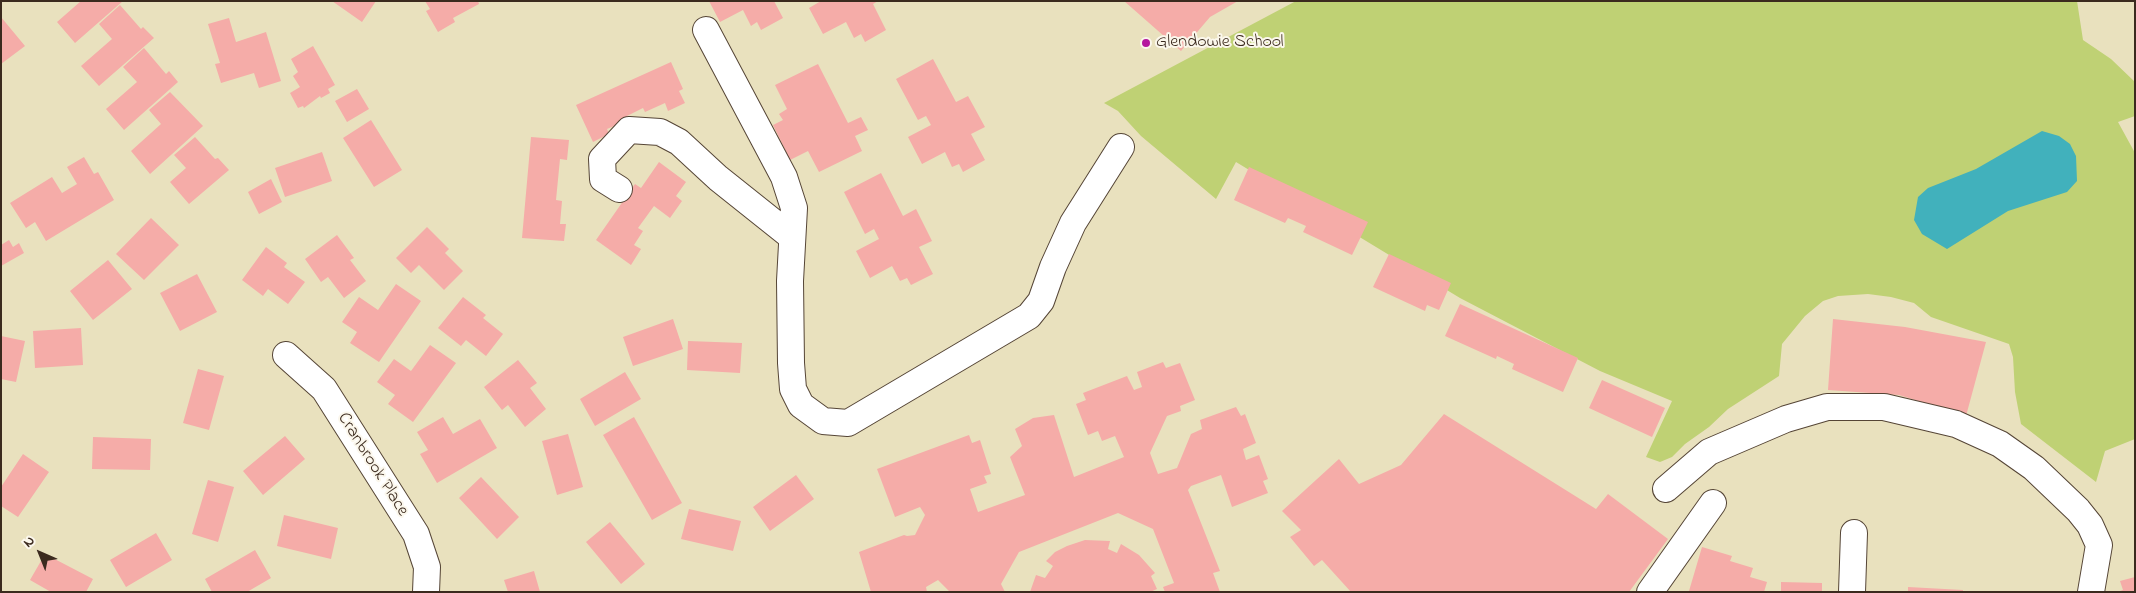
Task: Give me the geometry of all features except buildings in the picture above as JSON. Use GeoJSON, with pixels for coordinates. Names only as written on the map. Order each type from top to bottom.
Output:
{"type":"FeatureCollection","features":[{"type":"Feature","properties":{"kind":"street"},"geometry":{"type":"LineString","coordinates":[[706,30],[784,177],[794,208],[791,354],[793,389],[801,405],[823,421],[848,423],[1029,316],[1042,301],[1053,267],[1073,222],[1121,147]]}},
{"type":"Feature","properties":{"kind":"street"},"geometry":{"type":"LineString","coordinates":[[620,189],[603,180],[602,159],[629,130],[660,132],[680,142],[718,178],[792,237]]}},
{"type":"Feature","properties":{"kind":"street","name":"Cranbrook Place"},"geometry":{"type":"LineString","coordinates":[[286,354],[324,389],[416,534],[427,567],[426,592]]}},
{"type":"Feature","properties":{"kind":"street"},"geometry":{"type":"LineString","coordinates":[[1666,489],[1709,452],[1786,419],[1827,407],[1884,407],[1956,424],[2000,444],[2034,468],[2078,510],[2090,525],[2098,545],[2091,592]]}},
{"type":"Feature","properties":{"kind":"street"},"geometry":{"type":"LineString","coordinates":[[1650,592],[1713,503]]}},
{"type":"Feature","properties":{"kind":"street"},"geometry":{"type":"LineString","coordinates":[[1852,592],[1854,533]]}},
{"type":"Feature","properties":{"kind":"green space"},"geometry":{"type":"Polygon","coordinates":[[[1296,1],[2077,1],[2083,40],[2111,59],[2135,82],[2135,116],[2118,122],[2135,153],[2135,439],[2105,451],[2096,482],[2021,424],[2015,392],[2013,357],[2009,344],[1931,317],[1914,303],[1868,294],[1838,296],[1823,301],[1805,316],[1782,344],[1779,376],[1728,409],[1672,457],[1660,462],[1646,457],[1672,401],[1600,371],[1460,298],[1236,162],[1216,199],[1141,136],[1118,111],[1104,103],[1296,1]]]}},
{"type":"Feature","properties":{"kind":"water"},"geometry":{"type":"Polygon","coordinates":[[[2042,131],[2059,136],[2070,144],[2076,156],[2077,181],[2067,192],[2008,211],[1947,249],[1922,234],[1914,220],[1918,197],[1928,188],[1976,169],[2042,131]]]}},
{"type":"Feature","properties":{"kind":"place","name":"Glendowie School"},"geometry":{"type":"Point","coordinates":[1146,43]}}]}
